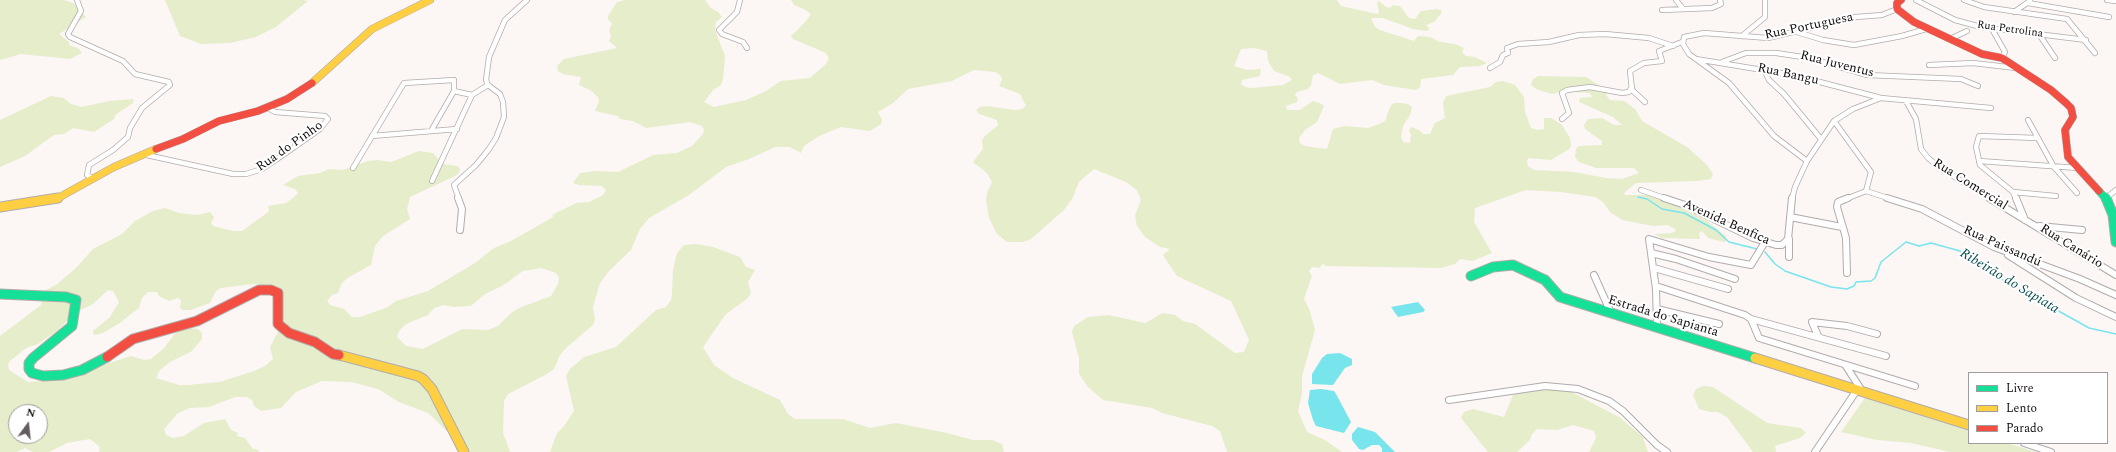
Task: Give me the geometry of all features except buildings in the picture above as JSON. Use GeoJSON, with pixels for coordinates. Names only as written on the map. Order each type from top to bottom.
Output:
{"type":"FeatureCollection","features":[{"type":"Feature","properties":{"kind":"street"},"geometry":{"type":"LineString","coordinates":[[77,0],[81,11],[68,34],[70,37],[122,61],[135,74],[169,82],[170,84],[168,88],[142,108],[130,128],[128,137],[113,150],[89,165],[87,175],[92,178]]}},
{"type":"Feature","properties":{"kind":"street"},"geometry":{"type":"LineString","coordinates":[[0,207],[58,198],[68,194],[92,178],[142,154],[183,139],[219,122],[268,108],[287,99],[310,85],[372,29],[430,0]]}},
{"type":"Feature","properties":{"kind":"street"},"geometry":{"type":"LineString","coordinates":[[460,230],[462,209],[454,185],[474,167],[488,149],[496,138],[504,117],[503,102],[500,94],[488,85],[486,80],[489,57],[505,20],[527,0]]}},
{"type":"Feature","properties":{"kind":"street"},"geometry":{"type":"LineString","coordinates":[[740,0],[737,12],[719,30],[722,34],[743,42],[747,48]]}},
{"type":"Feature","properties":{"kind":"street"},"geometry":{"type":"LineString","coordinates":[[1676,0],[1683,9]]}},
{"type":"Feature","properties":{"kind":"street"},"geometry":{"type":"LineString","coordinates":[[1662,10],[1718,7],[1721,4],[1720,0]]}},
{"type":"Feature","properties":{"kind":"street"},"geometry":{"type":"LineString","coordinates":[[1742,36],[1763,20],[1765,16],[1765,0]]}},
{"type":"Feature","properties":{"kind":"street"},"geometry":{"type":"LineString","coordinates":[[1901,0],[1897,3],[1897,9],[1926,29],[1982,54],[2002,58],[2058,95],[2071,108],[2073,117],[2065,130],[2068,157],[2106,198],[2113,215],[2116,242]]}},
{"type":"Feature","properties":{"kind":"street","name":"Rua Petrolina"},"geometry":{"type":"LineString","coordinates":[[1916,0],[1955,20],[1992,29],[2086,40]]}},
{"type":"Feature","properties":{"kind":"street"},"geometry":{"type":"LineString","coordinates":[[1964,0],[1984,7],[2067,19],[2095,52]]}},
{"type":"Feature","properties":{"kind":"street"},"geometry":{"type":"LineString","coordinates":[[2107,0],[2116,1]]}},
{"type":"Feature","properties":{"kind":"street"},"geometry":{"type":"LineString","coordinates":[[2014,12],[2029,1],[2109,18]]}},
{"type":"Feature","properties":{"kind":"street","name":"Rua Portuguesa"},"geometry":{"type":"LineString","coordinates":[[1632,86],[1630,71],[1646,63],[1662,61],[1659,52],[1682,42],[1684,37],[1691,34],[1768,38],[1856,17],[1882,15],[1897,9]]}},
{"type":"Feature","properties":{"kind":"street"},"geometry":{"type":"LineString","coordinates":[[1797,32],[1823,40],[1854,45],[1902,36],[1926,29]]}},
{"type":"Feature","properties":{"kind":"street"},"geometry":{"type":"LineString","coordinates":[[1992,29],[2005,52],[2002,58]]}},
{"type":"Feature","properties":{"kind":"street"},"geometry":{"type":"LineString","coordinates":[[1950,39],[1967,31]]}},
{"type":"Feature","properties":{"kind":"street"},"geometry":{"type":"LineString","coordinates":[[1490,68],[1500,62],[1503,56],[1508,53],[1507,48],[1518,44],[1549,42],[1579,35],[1605,34],[1649,38],[1673,46]]}},
{"type":"Feature","properties":{"kind":"street"},"geometry":{"type":"LineString","coordinates":[[2039,34],[2055,58]]}},
{"type":"Feature","properties":{"kind":"street"},"geometry":{"type":"LineString","coordinates":[[1682,42],[1687,51],[1694,58],[1729,83],[1774,136],[1807,161]]}},
{"type":"Feature","properties":{"kind":"street","name":"Rua Juventus"},"geometry":{"type":"LineString","coordinates":[[1722,62],[1746,53],[1776,53],[1802,56],[1867,75],[1961,78],[1978,86]]}},
{"type":"Feature","properties":{"kind":"street","name":"Rua Bangu"},"geometry":{"type":"LineString","coordinates":[[1694,58],[1799,76],[1881,98],[1991,108]]}},
{"type":"Feature","properties":{"kind":"street"},"geometry":{"type":"LineString","coordinates":[[1929,65],[1973,62],[2018,68]]}},
{"type":"Feature","properties":{"kind":"street"},"geometry":{"type":"LineString","coordinates":[[1764,70],[1769,80],[1784,94],[1821,139]]}},
{"type":"Feature","properties":{"kind":"street"},"geometry":{"type":"LineString","coordinates":[[353,168],[404,83],[454,80],[454,91],[431,131]]}},
{"type":"Feature","properties":{"kind":"street"},"geometry":{"type":"LineString","coordinates":[[432,181],[472,95],[488,85]]}},
{"type":"Feature","properties":{"kind":"street"},"geometry":{"type":"LineString","coordinates":[[1632,86],[1633,91],[1645,102]]}},
{"type":"Feature","properties":{"kind":"street"},"geometry":{"type":"LineString","coordinates":[[1562,119],[1569,113],[1562,93],[1567,90],[1590,87],[1622,93],[1629,92],[1632,86]]}},
{"type":"Feature","properties":{"kind":"street"},"geometry":{"type":"LineString","coordinates":[[454,91],[472,95]]}},
{"type":"Feature","properties":{"kind":"street"},"geometry":{"type":"LineString","coordinates":[[1847,274],[1846,238],[1838,213],[1838,202],[1866,191],[1871,177],[1869,168],[1834,121],[1853,109],[1881,98]]}},
{"type":"Feature","properties":{"kind":"street","name":"Rua Comercial"},"geometry":{"type":"LineString","coordinates":[[1906,101],[1916,119],[1921,149],[1928,158],[1945,171],[2025,220]]}},
{"type":"Feature","properties":{"kind":"street","name":"Rua do Pinho"},"geometry":{"type":"LineString","coordinates":[[142,154],[232,174],[249,174],[262,169],[283,155],[320,129],[328,119],[325,116],[282,113],[268,108]]}},
{"type":"Feature","properties":{"kind":"street"},"geometry":{"type":"LineString","coordinates":[[2028,120],[2054,166],[2077,193]]}},
{"type":"Feature","properties":{"kind":"street","name":"Avenida Benfica"},"geometry":{"type":"LineString","coordinates":[[1641,190],[1685,205],[1764,242],[1782,245],[1786,243],[1789,236],[1792,199],[1807,161],[1834,121]]}},
{"type":"Feature","properties":{"kind":"street"},"geometry":{"type":"LineString","coordinates":[[372,136],[456,129]]}},
{"type":"Feature","properties":{"kind":"street"},"geometry":{"type":"LineString","coordinates":[[2025,220],[2013,192],[1985,170],[1979,161],[1976,147],[1979,136],[1986,135],[2038,138]]}},
{"type":"Feature","properties":{"kind":"street"},"geometry":{"type":"LineString","coordinates":[[1979,161],[2078,168]]}},
{"type":"Feature","properties":{"kind":"street"},"geometry":{"type":"LineString","coordinates":[[2106,198],[2116,190]]}},
{"type":"Feature","properties":{"kind":"street","name":"Rua Paissandú"},"geometry":{"type":"LineString","coordinates":[[1866,191],[1922,209],[1994,247],[2080,279],[2116,295]]}},
{"type":"Feature","properties":{"kind":"street"},"geometry":{"type":"LineString","coordinates":[[2013,192],[2056,196]]}},
{"type":"Feature","properties":{"kind":"street"},"geometry":{"type":"LineString","coordinates":[[1790,217],[1842,226]]}},
{"type":"Feature","properties":{"kind":"street","name":"Rua Canário"},"geometry":{"type":"LineString","coordinates":[[2025,220],[2116,276]]}},
{"type":"Feature","properties":{"kind":"street"},"geometry":{"type":"LineString","coordinates":[[2036,226],[2082,230]]}},
{"type":"Feature","properties":{"kind":"street"},"geometry":{"type":"LineString","coordinates":[[1789,236],[1789,257]]}},
{"type":"Feature","properties":{"kind":"street"},"geometry":{"type":"LineString","coordinates":[[1657,328],[1656,286],[1649,239],[1651,238],[1707,256],[1751,265],[1764,242]]}},
{"type":"Feature","properties":{"kind":"street"},"geometry":{"type":"LineString","coordinates":[[1994,247],[2076,298],[2116,317]]}},
{"type":"Feature","properties":{"kind":"street"},"geometry":{"type":"LineString","coordinates":[[1651,253],[1676,259],[1735,279]]}},
{"type":"Feature","properties":{"kind":"street","name":"Estrada do Sapianta"},"geometry":{"type":"LineString","coordinates":[[1471,276],[1493,267],[1513,265],[1545,280],[1558,296],[1968,425]]}},
{"type":"Feature","properties":{"kind":"street"},"geometry":{"type":"LineString","coordinates":[[1654,268],[1728,289]]}},
{"type":"Feature","properties":{"kind":"street"},"geometry":{"type":"LineString","coordinates":[[1594,275],[1611,313]]}},
{"type":"Feature","properties":{"kind":"street"},"geometry":{"type":"LineString","coordinates":[[1656,286],[1726,308],[1752,319],[1886,356]]}},
{"type":"Feature","properties":{"kind":"street"},"geometry":{"type":"LineString","coordinates":[[0,294],[66,297],[76,300],[77,304],[72,326],[60,338],[38,354],[30,364],[29,369],[32,374],[43,376],[63,375],[82,370],[99,363],[133,339],[197,321],[252,292],[259,290],[271,290],[278,293],[279,297],[276,317],[278,324],[289,332],[315,342],[333,354],[418,376],[423,379],[432,389],[464,452]]}},
{"type":"Feature","properties":{"kind":"street"},"geometry":{"type":"LineString","coordinates":[[1657,309],[1719,324]]}},
{"type":"Feature","properties":{"kind":"street"},"geometry":{"type":"LineString","coordinates":[[1752,319],[1757,336],[1760,338],[1846,366],[1915,386]]}},
{"type":"Feature","properties":{"kind":"street"},"geometry":{"type":"LineString","coordinates":[[1818,336],[1812,322],[1847,326],[1877,334]]}},
{"type":"Feature","properties":{"kind":"street"},"geometry":{"type":"LineString","coordinates":[[1815,452],[1860,391],[1846,366]]}},
{"type":"Feature","properties":{"kind":"street"},"geometry":{"type":"LineString","coordinates":[[1449,400],[1545,386],[1578,389],[1609,401],[1624,411],[1657,445],[1667,452]]}},
{"type":"Feature","properties":{"kind":"street"},"geometry":{"type":"LineString","coordinates":[[2027,444],[2051,452]]}},
{"type":"Feature","properties":{"kind":"green space"},"geometry":{"type":"Polygon","coordinates":[[[0,0],[64,0],[73,3],[86,17],[59,34],[69,42],[69,45],[78,48],[82,53],[70,59],[21,54],[0,60],[0,0]]]}},
{"type":"Feature","properties":{"kind":"green space"},"geometry":{"type":"Polygon","coordinates":[[[165,0],[308,1],[276,27],[256,37],[230,43],[201,44],[180,36],[165,0]]]}},
{"type":"Feature","properties":{"kind":"green space"},"geometry":{"type":"Polygon","coordinates":[[[625,0],[705,0],[711,8],[718,12],[722,17],[716,22],[715,30],[725,56],[723,79],[721,85],[713,90],[704,102],[714,107],[746,100],[766,91],[781,81],[810,78],[826,64],[829,59],[826,53],[793,39],[791,36],[811,14],[794,5],[791,0],[1337,0],[1341,6],[1377,14],[1379,13],[1377,2],[1379,1],[1386,7],[1390,8],[1393,5],[1400,6],[1409,18],[1415,19],[1421,11],[1437,9],[1442,11],[1441,14],[1434,22],[1426,25],[1429,28],[1428,31],[1413,29],[1383,18],[1371,18],[1375,27],[1380,30],[1414,41],[1418,36],[1430,37],[1440,42],[1455,44],[1464,48],[1462,52],[1466,56],[1475,57],[1487,63],[1480,66],[1460,67],[1453,75],[1421,79],[1420,87],[1416,90],[1384,85],[1372,80],[1340,84],[1318,73],[1313,75],[1311,85],[1308,89],[1297,92],[1295,95],[1298,99],[1297,102],[1286,106],[1287,110],[1300,110],[1313,101],[1324,106],[1317,122],[1305,130],[1299,138],[1299,142],[1304,146],[1327,149],[1333,129],[1345,126],[1368,128],[1379,124],[1385,121],[1390,107],[1394,103],[1401,103],[1408,104],[1412,107],[1410,115],[1403,126],[1401,137],[1403,142],[1410,143],[1411,135],[1409,131],[1411,127],[1419,130],[1423,134],[1430,134],[1435,123],[1445,118],[1443,103],[1446,96],[1490,87],[1496,82],[1503,81],[1515,85],[1524,97],[1525,112],[1531,128],[1538,130],[1544,129],[1544,118],[1551,118],[1562,125],[1570,138],[1571,146],[1569,149],[1551,160],[1528,158],[1528,166],[1534,170],[1574,172],[1606,178],[1622,179],[1639,173],[1634,168],[1596,168],[1579,162],[1575,157],[1576,149],[1579,146],[1602,145],[1602,141],[1585,129],[1584,125],[1588,119],[1602,118],[1614,125],[1622,125],[1613,117],[1579,102],[1580,98],[1592,97],[1590,93],[1563,91],[1552,94],[1536,89],[1531,85],[1533,79],[1538,76],[1586,77],[1609,92],[1606,95],[1610,100],[1624,101],[1635,109],[1642,121],[1687,147],[1707,165],[1713,174],[1711,179],[1698,181],[1636,183],[1625,192],[1624,195],[1646,195],[1666,200],[1707,221],[1726,236],[1726,241],[1724,242],[1708,238],[1702,231],[1699,233],[1700,239],[1662,238],[1654,234],[1672,233],[1676,231],[1675,229],[1668,225],[1653,226],[1622,220],[1610,212],[1603,202],[1595,197],[1561,192],[1526,190],[1475,208],[1474,222],[1492,253],[1472,261],[1460,259],[1455,264],[1441,268],[1326,266],[1323,264],[1319,268],[1312,267],[1309,271],[1312,276],[1304,299],[1310,311],[1315,330],[1302,376],[1302,394],[1298,411],[1307,432],[1325,440],[1342,452],[1227,452],[1220,431],[1212,426],[1162,413],[1152,408],[1103,400],[1088,387],[1079,374],[1079,358],[1072,332],[1074,326],[1088,317],[1109,315],[1145,323],[1163,313],[1175,315],[1183,321],[1195,324],[1235,353],[1244,352],[1249,340],[1231,301],[1177,276],[1163,255],[1170,249],[1160,247],[1145,237],[1137,226],[1135,216],[1141,200],[1137,190],[1126,182],[1094,169],[1079,182],[1072,199],[1064,210],[1031,239],[1023,242],[1007,242],[997,234],[989,218],[986,201],[987,193],[992,182],[987,173],[973,162],[983,149],[982,140],[998,125],[997,120],[979,114],[976,110],[980,107],[987,106],[1015,110],[1022,109],[1026,106],[1020,94],[999,86],[1002,79],[1000,75],[995,72],[974,70],[952,81],[908,89],[893,103],[878,112],[882,120],[881,124],[870,131],[841,127],[819,136],[804,146],[801,153],[790,147],[775,147],[749,159],[726,167],[689,195],[649,218],[640,229],[631,250],[609,271],[600,283],[593,307],[595,319],[593,325],[566,348],[560,355],[554,369],[508,394],[504,401],[503,433],[510,452],[464,452],[459,443],[428,413],[399,402],[378,389],[351,382],[322,381],[296,392],[281,408],[261,411],[254,406],[252,400],[246,397],[235,397],[209,407],[190,408],[178,413],[164,429],[166,435],[173,438],[184,436],[204,423],[225,419],[231,430],[238,433],[237,436],[245,438],[253,449],[259,450],[258,452],[99,452],[100,447],[90,439],[67,443],[49,452],[33,452],[25,448],[17,452],[0,452],[0,336],[41,305],[44,291],[56,285],[76,268],[93,249],[122,234],[135,221],[153,211],[165,208],[179,213],[198,215],[210,212],[214,217],[211,223],[213,226],[233,231],[242,231],[269,211],[268,206],[286,203],[293,198],[298,193],[295,189],[283,185],[298,176],[320,173],[329,169],[343,170],[368,161],[377,160],[391,162],[419,151],[433,153],[442,164],[458,166],[460,170],[459,173],[453,177],[410,197],[407,209],[410,219],[383,236],[375,246],[371,265],[349,277],[342,283],[338,293],[332,295],[327,301],[330,305],[344,309],[352,317],[360,317],[388,307],[396,301],[428,291],[475,263],[494,248],[511,241],[554,216],[552,215],[576,203],[589,202],[603,195],[606,190],[602,186],[579,185],[573,183],[580,173],[596,171],[618,172],[653,155],[677,153],[692,146],[703,134],[704,130],[702,126],[690,122],[646,128],[633,121],[620,119],[618,116],[595,111],[599,101],[598,97],[590,90],[579,85],[581,77],[563,74],[558,71],[557,66],[564,59],[617,48],[609,41],[611,36],[609,30],[612,24],[608,19],[608,16],[617,2],[625,0]],[[1254,48],[1241,49],[1234,66],[1247,70],[1261,69],[1260,76],[1242,80],[1241,84],[1245,87],[1252,88],[1283,85],[1292,80],[1290,77],[1274,71],[1268,61],[1267,51],[1254,48]],[[541,268],[523,271],[502,286],[485,294],[471,306],[453,307],[444,305],[434,308],[428,315],[406,324],[399,331],[397,337],[406,346],[423,349],[462,329],[488,330],[498,326],[511,313],[519,308],[551,296],[558,284],[559,278],[556,273],[541,268]],[[254,284],[221,288],[216,291],[210,303],[191,310],[182,310],[180,308],[181,300],[178,298],[169,301],[159,296],[157,292],[148,292],[142,298],[139,308],[120,323],[103,333],[95,335],[93,334],[93,331],[110,317],[119,302],[113,291],[108,290],[93,304],[75,313],[57,331],[38,344],[26,348],[9,362],[9,370],[28,382],[42,381],[70,376],[131,356],[144,360],[151,359],[164,348],[174,335],[180,330],[188,328],[198,329],[202,333],[202,339],[192,351],[170,362],[160,370],[156,378],[179,385],[188,385],[220,382],[254,371],[265,366],[273,359],[270,347],[280,328],[273,323],[277,306],[271,292],[264,285],[254,284]]]}},
{"type":"Feature","properties":{"kind":"green space"},"geometry":{"type":"Polygon","coordinates":[[[51,96],[64,98],[71,104],[81,107],[109,101],[134,99],[133,103],[115,115],[114,119],[94,132],[73,128],[64,134],[54,135],[25,156],[0,167],[0,120],[51,96]]]}},
{"type":"Feature","properties":{"kind":"green space"},"geometry":{"type":"Polygon","coordinates":[[[696,244],[713,247],[740,257],[746,267],[755,270],[748,282],[751,293],[747,299],[726,314],[703,347],[714,365],[733,378],[780,400],[788,414],[795,419],[843,419],[870,428],[896,423],[947,433],[973,440],[992,440],[1002,444],[1004,452],[550,452],[557,433],[564,426],[574,411],[566,376],[570,369],[584,357],[616,347],[656,310],[666,307],[671,300],[673,270],[677,253],[684,245],[696,244]]]}},
{"type":"Feature","properties":{"kind":"green space"},"geometry":{"type":"Polygon","coordinates":[[[1543,382],[1554,383],[1619,417],[1643,437],[1648,452],[1589,452],[1596,438],[1594,431],[1573,425],[1557,430],[1537,429],[1532,434],[1530,440],[1517,452],[1488,452],[1461,418],[1464,412],[1473,409],[1504,417],[1513,395],[1525,387],[1543,382]]]}},
{"type":"Feature","properties":{"kind":"green space"},"geometry":{"type":"Polygon","coordinates":[[[1703,386],[1713,387],[1767,423],[1801,428],[1806,433],[1800,438],[1775,446],[1776,452],[1753,452],[1727,417],[1718,412],[1710,412],[1699,409],[1693,395],[1696,389],[1703,386]]]}},
{"type":"Feature","properties":{"kind":"green space"},"geometry":{"type":"Polygon","coordinates":[[[1865,398],[1968,431],[1968,444],[2010,444],[2036,452],[1950,452],[1911,443],[1877,440],[1841,432],[1865,398]]]}},
{"type":"Feature","properties":{"kind":"water"},"geometry":{"type":"Polygon","coordinates":[[[1418,302],[1425,310],[1423,312],[1398,317],[1391,307],[1418,302]]]}},
{"type":"Feature","properties":{"kind":"water"},"geometry":{"type":"Polygon","coordinates":[[[1340,353],[1352,359],[1352,365],[1345,368],[1333,385],[1312,384],[1312,374],[1322,358],[1327,354],[1340,353]]]}},
{"type":"Feature","properties":{"kind":"water"},"geometry":{"type":"Polygon","coordinates":[[[1321,389],[1334,391],[1351,422],[1344,433],[1316,426],[1308,403],[1310,390],[1321,389]]]}},
{"type":"Feature","properties":{"kind":"water"},"geometry":{"type":"Polygon","coordinates":[[[1358,427],[1375,432],[1395,452],[1382,452],[1382,448],[1379,445],[1372,445],[1363,450],[1359,449],[1352,440],[1352,434],[1358,427]]]}},
{"type":"Feature","properties":{"kind":"waterway","name":"Ribeirão do Sapiata"},"geometry":{"type":"LineString","coordinates":[[1638,197],[1647,199],[1662,209],[1684,213],[1716,230],[1729,242],[1757,249]]}},
{"type":"Feature","properties":{"kind":"waterway","name":"Ribeirão do Sapiata"},"geometry":{"type":"LineString","coordinates":[[1765,252],[1775,264],[1785,271],[1831,287],[1847,289],[1854,286],[1856,282],[1871,281],[1875,278],[1881,262],[1906,242],[1919,246],[1931,243],[1960,251],[1971,262],[2089,328],[2116,334]]}},
{"type":"Feature","properties":{"kind":"traffic: fast"},"geometry":{"type":"LineString","coordinates":[[2099,191],[2106,198],[2113,215],[2116,242]]}},
{"type":"Feature","properties":{"kind":"traffic: fast"},"geometry":{"type":"LineString","coordinates":[[1471,276],[1493,267],[1513,265],[1545,280],[1560,297],[1755,358]]}},
{"type":"Feature","properties":{"kind":"traffic: fast"},"geometry":{"type":"LineString","coordinates":[[0,294],[66,297],[76,300],[72,326],[33,358],[29,363],[29,369],[32,373],[43,376],[63,375],[82,370],[107,357]]}},
{"type":"Feature","properties":{"kind":"traffic: slow"},"geometry":{"type":"LineString","coordinates":[[312,83],[372,29],[430,0]]}},
{"type":"Feature","properties":{"kind":"traffic: slow"},"geometry":{"type":"LineString","coordinates":[[0,207],[58,198],[114,167],[156,149]]}},
{"type":"Feature","properties":{"kind":"traffic: slow"},"geometry":{"type":"LineString","coordinates":[[339,355],[418,376],[423,379],[432,389],[464,452]]}},
{"type":"Feature","properties":{"kind":"traffic: slow"},"geometry":{"type":"LineString","coordinates":[[1755,358],[1968,425]]}},
{"type":"Feature","properties":{"kind":"traffic: jam"},"geometry":{"type":"LineString","coordinates":[[1901,0],[1897,3],[1897,9],[1914,22],[1982,54],[2002,58],[2051,90],[2066,103],[2071,108],[2073,117],[2065,130],[2068,157],[2099,191]]}},
{"type":"Feature","properties":{"kind":"traffic: jam"},"geometry":{"type":"LineString","coordinates":[[156,149],[183,139],[219,121],[258,111],[287,99],[312,83]]}},
{"type":"Feature","properties":{"kind":"traffic: jam"},"geometry":{"type":"LineString","coordinates":[[107,357],[133,339],[197,321],[259,290],[271,290],[278,293],[278,324],[289,333],[315,342],[333,354],[339,355]]}}]}
